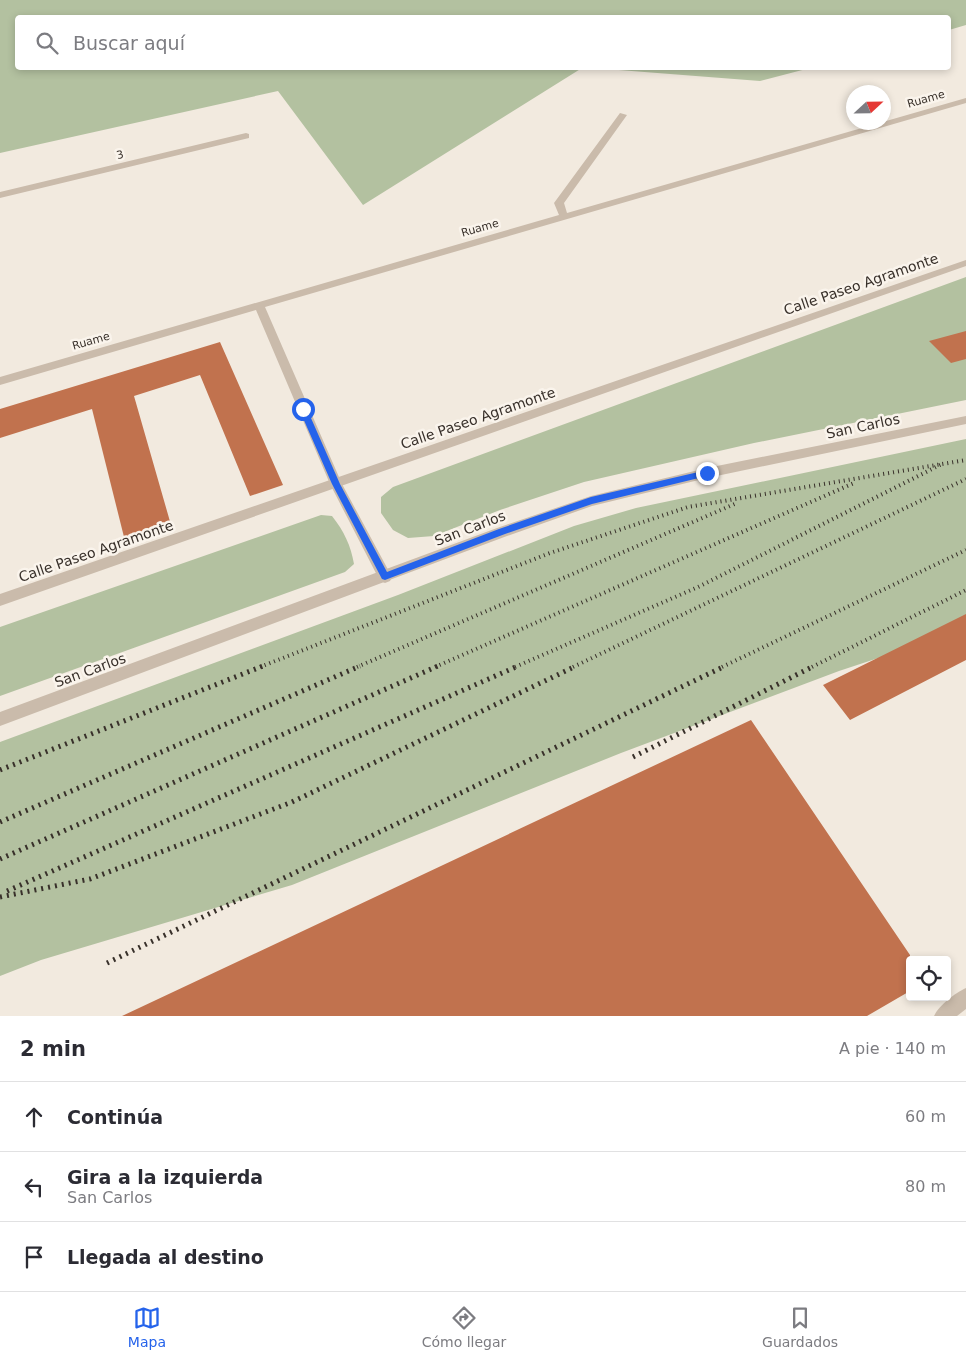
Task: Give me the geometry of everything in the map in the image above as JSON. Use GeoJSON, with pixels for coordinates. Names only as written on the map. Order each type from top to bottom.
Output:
{"type":"FeatureCollection","features":[{"type":"Feature","properties":{"kind":"street","name":"Ruame"},"geometry":{"type":"LineString","coordinates":[[0,381],[966,100]]}},
{"type":"Feature","properties":{"kind":"street"},"geometry":{"type":"LineString","coordinates":[[564,217],[560,203],[623,115]]}},
{"type":"Feature","properties":{"kind":"street","name":"3"},"geometry":{"type":"LineString","coordinates":[[0,195],[246,136]]}},
{"type":"Feature","properties":{"kind":"street","name":"Calle Paseo Agramonte"},"geometry":{"type":"LineString","coordinates":[[0,600],[966,263]]}},
{"type":"Feature","properties":{"kind":"street"},"geometry":{"type":"LineString","coordinates":[[259,305],[336,484],[385,576]]}},
{"type":"Feature","properties":{"kind":"street","name":"San Carlos"},"geometry":{"type":"LineString","coordinates":[[0,719],[502,532],[591,501],[707,473],[966,420]]}},
{"type":"Feature","properties":{"kind":"street"},"geometry":{"type":"LineString","coordinates":[[943,1016],[966,997]]}},
{"type":"Feature","properties":{"kind":"green space"},"geometry":{"type":"Polygon","coordinates":[[[0,0],[966,0],[966,25],[951,29],[951,15],[15,15],[15,70],[579,70],[363,205],[278,91],[0,153],[0,0]]]}},
{"type":"Feature","properties":{"kind":"green space"},"geometry":{"type":"Polygon","coordinates":[[[619,70],[802,70],[760,81],[619,70]]]}},
{"type":"Feature","properties":{"kind":"green space"},"geometry":{"type":"Polygon","coordinates":[[[966,277],[966,400],[754,443],[584,482],[500,510],[434,536],[408,538],[393,530],[381,513],[381,497],[393,487],[966,277]]]}},
{"type":"Feature","properties":{"kind":"green space"},"geometry":{"type":"Polygon","coordinates":[[[966,439],[966,629],[839,671],[621,753],[292,885],[41,960],[0,976],[0,742],[398,595],[574,526],[636,508],[966,439]]]}},
{"type":"Feature","properties":{"kind":"green space"},"geometry":{"type":"Polygon","coordinates":[[[321,515],[332,516],[346,539],[354,564],[345,572],[0,696],[0,627],[321,515]]]}},
{"type":"Feature","properties":{"kind":"building"},"geometry":{"type":"Polygon","coordinates":[[[966,331],[966,359],[951,363],[929,341],[966,331]]]}},
{"type":"Feature","properties":{"kind":"building"},"geometry":{"type":"Polygon","coordinates":[[[220,342],[283,485],[250,496],[200,375],[134,396],[171,525],[125,541],[92,409],[0,438],[0,409],[220,342]]]}},
{"type":"Feature","properties":{"kind":"building"},"geometry":{"type":"Polygon","coordinates":[[[966,614],[966,660],[850,720],[823,685],[966,614]]]}},
{"type":"Feature","properties":{"kind":"building"},"geometry":{"type":"Polygon","coordinates":[[[751,720],[910,955],[906,956],[906,993],[867,1016],[122,1016],[751,720]]]}},
{"type":"Feature","properties":{"kind":"railway"},"geometry":{"type":"LineString","coordinates":[[942,464],[966,460]]}},
{"type":"Feature","properties":{"kind":"railway"},"geometry":{"type":"LineString","coordinates":[[260,667],[550,553],[688,507],[942,464]]}},
{"type":"Feature","properties":{"kind":"railway"},"geometry":{"type":"LineString","coordinates":[[515,667],[698,587],[942,464]]}},
{"type":"Feature","properties":{"kind":"railway"},"geometry":{"type":"LineString","coordinates":[[573,667],[966,479]]}},
{"type":"Feature","properties":{"kind":"railway"},"geometry":{"type":"LineString","coordinates":[[435,667],[854,483]]}},
{"type":"Feature","properties":{"kind":"railway"},"geometry":{"type":"LineString","coordinates":[[357,667],[737,503]]}},
{"type":"Feature","properties":{"kind":"railway"},"geometry":{"type":"LineString","coordinates":[[722,667],[966,550]]}},
{"type":"Feature","properties":{"kind":"railway"},"geometry":{"type":"LineString","coordinates":[[814,666],[966,590]]}},
{"type":"Feature","properties":{"kind":"railway"},"geometry":{"type":"LineString","coordinates":[[0,770],[263,666]]}},
{"type":"Feature","properties":{"kind":"railway"},"geometry":{"type":"LineString","coordinates":[[0,822],[360,666]]}},
{"type":"Feature","properties":{"kind":"railway"},"geometry":{"type":"LineString","coordinates":[[0,859],[438,666]]}},
{"type":"Feature","properties":{"kind":"railway"},"geometry":{"type":"LineString","coordinates":[[7,891],[518,666]]}},
{"type":"Feature","properties":{"kind":"railway"},"geometry":{"type":"LineString","coordinates":[[0,897],[90,879],[292,802],[576,666]]}},
{"type":"Feature","properties":{"kind":"railway"},"geometry":{"type":"LineString","coordinates":[[107,963],[725,666]]}},
{"type":"Feature","properties":{"kind":"railway"},"geometry":{"type":"LineString","coordinates":[[633,757],[814,666]]}},
{"type":"Feature","properties":{"kind":"route"},"geometry":{"type":"LineString","coordinates":[[303,409],[336,484],[385,576],[591,501],[707,473]]}}]}
